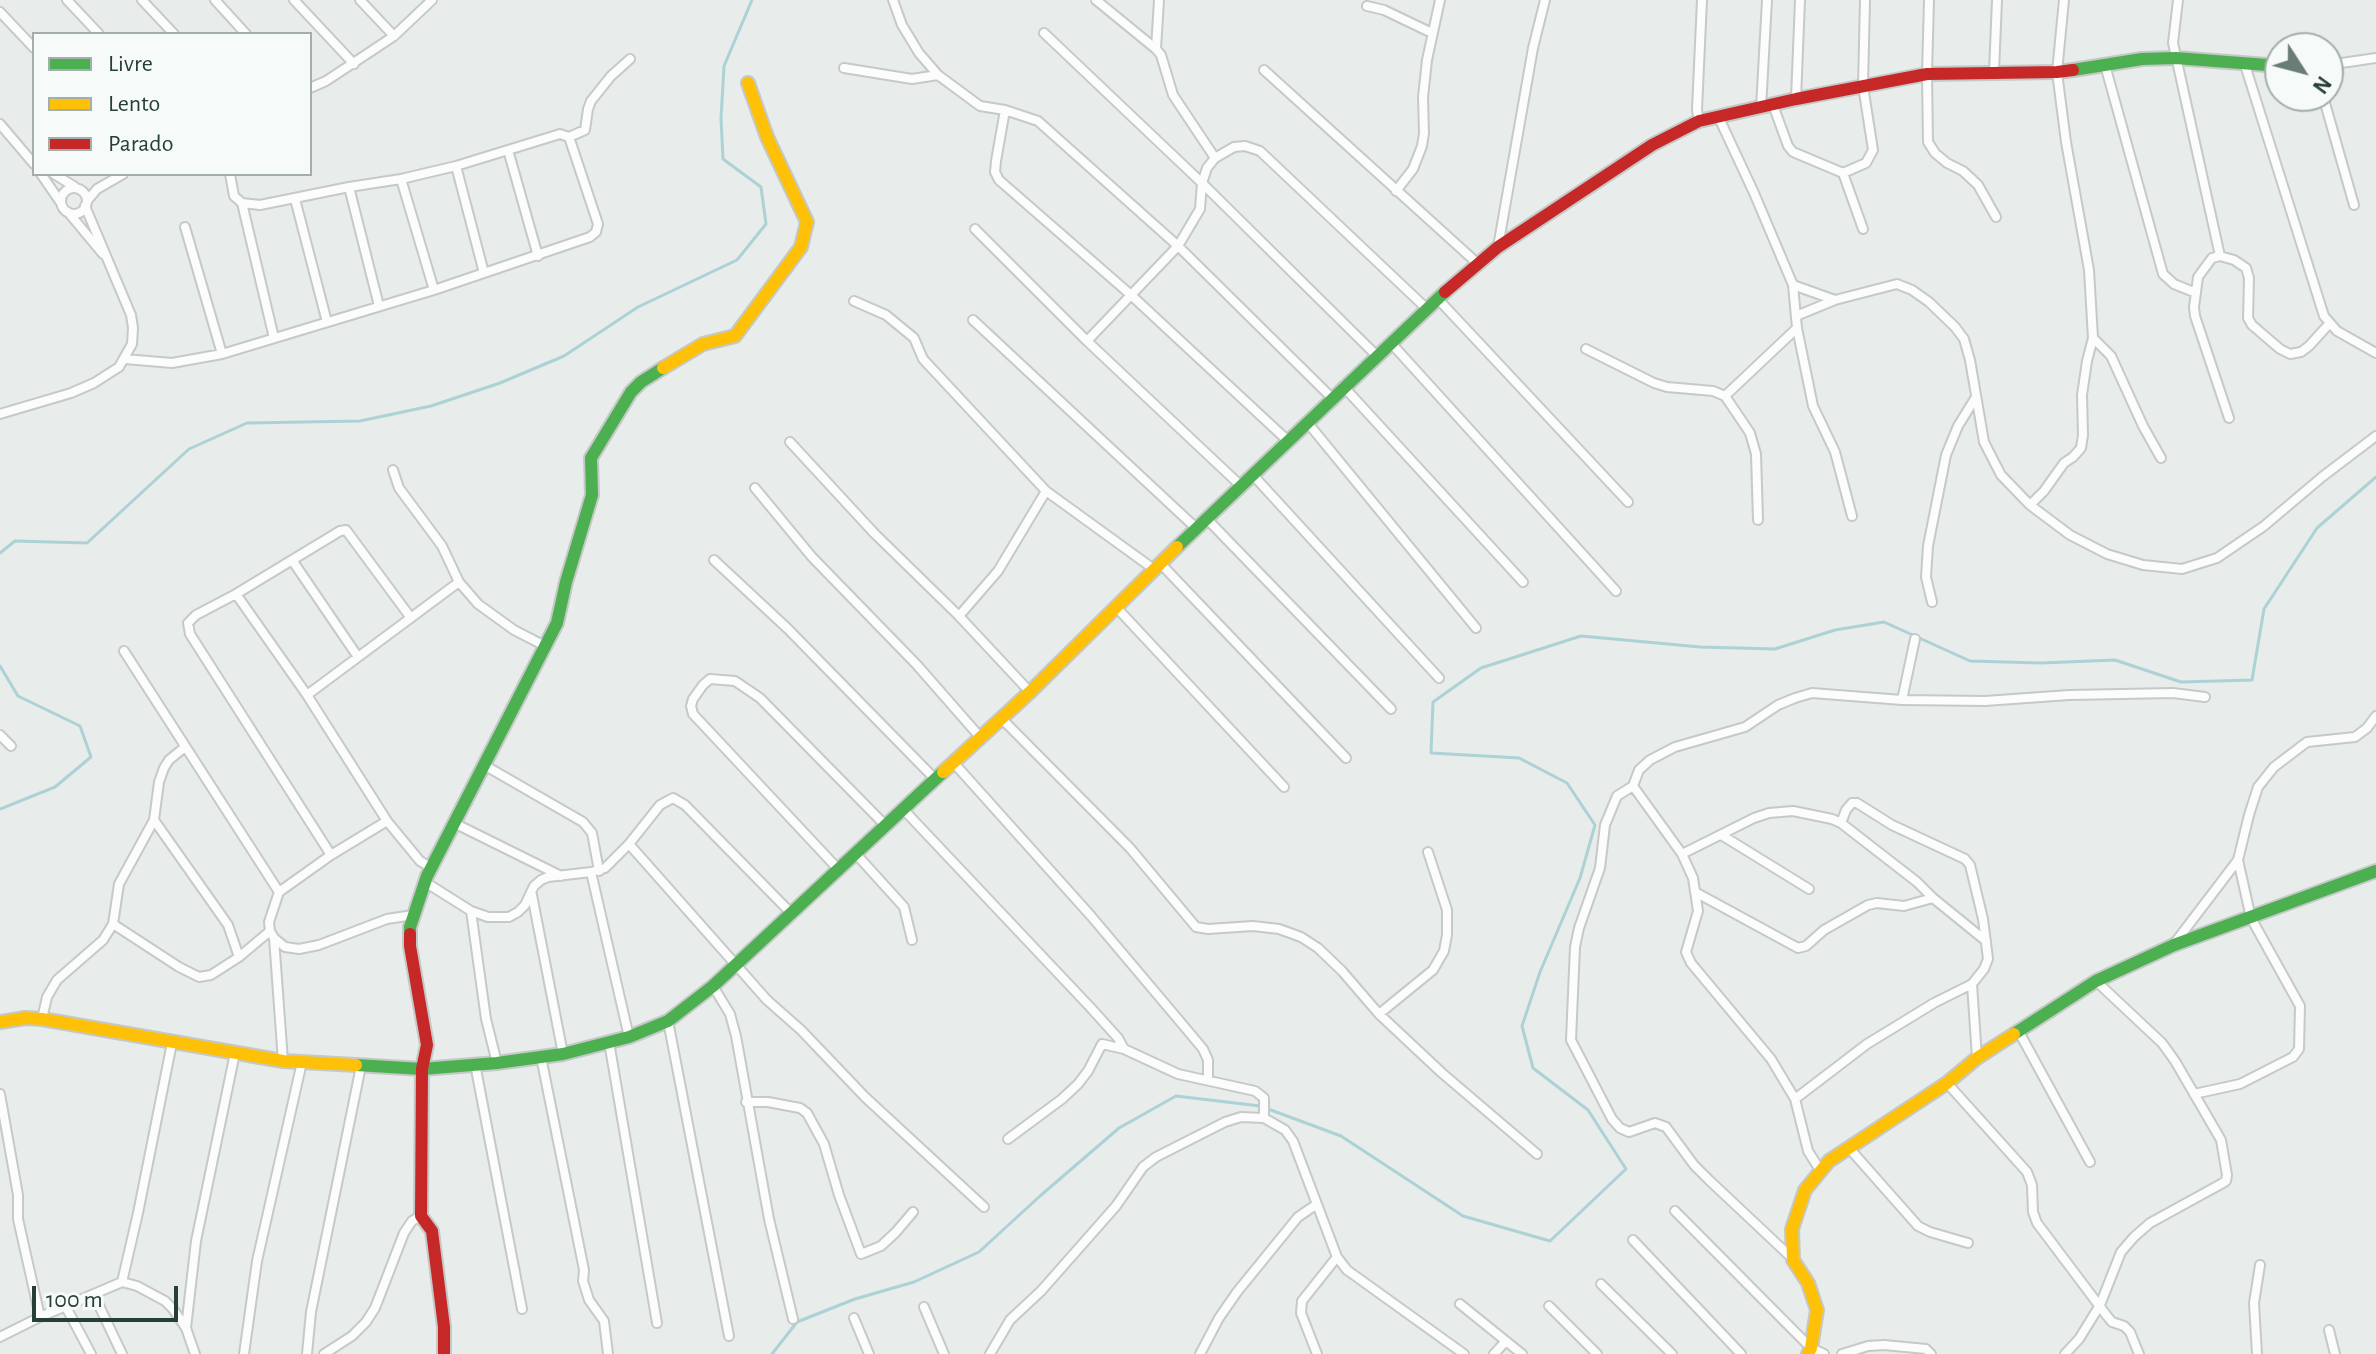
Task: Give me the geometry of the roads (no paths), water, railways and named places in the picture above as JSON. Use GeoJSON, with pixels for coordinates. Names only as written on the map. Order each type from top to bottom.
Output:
{"type":"FeatureCollection","features":[{"type":"Feature","properties":{"kind":"street"},"geometry":{"type":"LineString","coordinates":[[67,0],[97,32]]}},
{"type":"Feature","properties":{"kind":"street"},"geometry":{"type":"LineString","coordinates":[[142,0],[172,32]]}},
{"type":"Feature","properties":{"kind":"street"},"geometry":{"type":"LineString","coordinates":[[215,0],[244,32]]}},
{"type":"Feature","properties":{"kind":"street"},"geometry":{"type":"LineString","coordinates":[[294,0],[354,64]]}},
{"type":"Feature","properties":{"kind":"street"},"geometry":{"type":"LineString","coordinates":[[360,0],[394,36]]}},
{"type":"Feature","properties":{"kind":"street"},"geometry":{"type":"LineString","coordinates":[[312,87],[354,64],[394,36],[432,0]]}},
{"type":"Feature","properties":{"kind":"street"},"geometry":{"type":"LineString","coordinates":[[893,0],[919,53],[938,75],[980,106],[1038,121],[1178,246],[1332,398]]}},
{"type":"Feature","properties":{"kind":"street"},"geometry":{"type":"LineString","coordinates":[[1096,0],[1161,55],[1173,95],[1215,158]]}},
{"type":"Feature","properties":{"kind":"street"},"geometry":{"type":"LineString","coordinates":[[1156,49],[1159,0]]}},
{"type":"Feature","properties":{"kind":"street"},"geometry":{"type":"LineString","coordinates":[[1396,191],[1413,169],[1422,146],[1423,97],[1440,0]]}},
{"type":"Feature","properties":{"kind":"street"},"geometry":{"type":"LineString","coordinates":[[1498,247],[1533,48],[1545,0]]}},
{"type":"Feature","properties":{"kind":"street"},"geometry":{"type":"LineString","coordinates":[[1699,121],[1702,0]]}},
{"type":"Feature","properties":{"kind":"street"},"geometry":{"type":"LineString","coordinates":[[1767,0],[1767,106],[1793,152],[1843,173],[1866,163],[1873,150],[1863,86],[1865,0]]}},
{"type":"Feature","properties":{"kind":"street"},"geometry":{"type":"LineString","coordinates":[[1796,99],[1800,0]]}},
{"type":"Feature","properties":{"kind":"street"},"geometry":{"type":"LineString","coordinates":[[1929,0],[1928,142],[1935,153],[1978,185],[1996,217]]}},
{"type":"Feature","properties":{"kind":"street"},"geometry":{"type":"LineString","coordinates":[[1994,72],[1997,0]]}},
{"type":"Feature","properties":{"kind":"street"},"geometry":{"type":"LineString","coordinates":[[2030,505],[2064,463],[2081,448],[2082,395],[2093,338],[2089,270],[2057,72],[2064,0]]}},
{"type":"Feature","properties":{"kind":"street"},"geometry":{"type":"LineString","coordinates":[[2178,0],[2173,43],[2220,256]]}},
{"type":"Feature","properties":{"kind":"street"},"geometry":{"type":"LineString","coordinates":[[1367,6],[1384,10],[1432,33]]}},
{"type":"Feature","properties":{"kind":"street"},"geometry":{"type":"LineString","coordinates":[[0,12],[32,46]]}},
{"type":"Feature","properties":{"kind":"street"},"geometry":{"type":"LineString","coordinates":[[1044,33],[1376,355]]}},
{"type":"Feature","properties":{"kind":"street"},"geometry":{"type":"LineString","coordinates":[[0,1022],[42,1019],[283,1061],[422,1069],[563,1054],[629,1037],[668,1021],[713,986],[1030,692],[1240,485],[1437,298],[1498,247],[1652,145],[1699,121],[1927,74],[2057,72],[2142,59],[2176,58],[2264,66]]}},
{"type":"Feature","properties":{"kind":"street"},"geometry":{"type":"LineString","coordinates":[[2344,64],[2376,58]]}},
{"type":"Feature","properties":{"kind":"street"},"geometry":{"type":"LineString","coordinates":[[230,176],[234,196],[242,203],[260,205],[401,179],[456,166],[560,134],[569,137],[585,130],[591,101],[630,59]]}},
{"type":"Feature","properties":{"kind":"street"},"geometry":{"type":"LineString","coordinates":[[2105,65],[2163,274],[2174,284],[2196,293]]}},
{"type":"Feature","properties":{"kind":"street"},"geometry":{"type":"LineString","coordinates":[[2245,65],[2324,316],[2337,331],[2376,353]]}},
{"type":"Feature","properties":{"kind":"street"},"geometry":{"type":"LineString","coordinates":[[844,68],[912,79],[938,75]]}},
{"type":"Feature","properties":{"kind":"street"},"geometry":{"type":"LineString","coordinates":[[1264,70],[1477,263]]}},
{"type":"Feature","properties":{"kind":"street"},"geometry":{"type":"LineString","coordinates":[[444,1354],[444,1327],[432,1231],[421,1216],[422,1069],[427,1045],[410,946],[410,927],[425,882],[557,623],[592,495],[591,458],[606,431],[641,382],[703,344],[735,336],[801,247],[807,222],[767,137],[748,83]]}},
{"type":"Feature","properties":{"kind":"street"},"geometry":{"type":"LineString","coordinates":[[1005,110],[995,172],[999,180],[1131,295],[1287,440]]}},
{"type":"Feature","properties":{"kind":"street"},"geometry":{"type":"LineString","coordinates":[[2328,112],[2354,205]]}},
{"type":"Feature","properties":{"kind":"street"},"geometry":{"type":"LineString","coordinates":[[1719,118],[1793,285],[1797,328],[1813,406],[1835,452],[1852,516]]}},
{"type":"Feature","properties":{"kind":"street"},"geometry":{"type":"LineString","coordinates":[[0,124],[32,159]]}},
{"type":"Feature","properties":{"kind":"street"},"geometry":{"type":"LineString","coordinates":[[125,359],[172,363],[222,354],[434,290],[590,237],[596,232],[598,224],[569,137]]}},
{"type":"Feature","properties":{"kind":"street"},"geometry":{"type":"LineString","coordinates":[[1087,341],[1178,246],[1200,209],[1202,183],[1207,168],[1215,158],[1234,147],[1245,146],[1260,151],[1426,308]]}},
{"type":"Feature","properties":{"kind":"street"},"geometry":{"type":"LineString","coordinates":[[508,150],[538,256]]}},
{"type":"Feature","properties":{"kind":"street"},"geometry":{"type":"LineString","coordinates":[[456,166],[484,273]]}},
{"type":"Feature","properties":{"kind":"street"},"geometry":{"type":"LineString","coordinates":[[1843,173],[1863,229]]}},
{"type":"Feature","properties":{"kind":"street"},"geometry":{"type":"LineString","coordinates":[[42,176],[109,261]]}},
{"type":"Feature","properties":{"kind":"street"},"geometry":{"type":"LineString","coordinates":[[0,414],[71,393],[110,375],[125,359],[132,344],[131,315],[86,204],[86,196],[57,176]]}},
{"type":"Feature","properties":{"kind":"street"},"geometry":{"type":"LineString","coordinates":[[68,212],[80,212],[97,189],[119,176]]}},
{"type":"Feature","properties":{"kind":"street"},"geometry":{"type":"LineString","coordinates":[[401,179],[434,290]]}},
{"type":"Feature","properties":{"kind":"street"},"geometry":{"type":"LineString","coordinates":[[61,203],[65,192],[109,181]]}},
{"type":"Feature","properties":{"kind":"street"},"geometry":{"type":"LineString","coordinates":[[349,187],[379,306]]}},
{"type":"Feature","properties":{"kind":"street"},"geometry":{"type":"LineString","coordinates":[[295,199],[327,322]]}},
{"type":"Feature","properties":{"kind":"street"},"geometry":{"type":"LineString","coordinates":[[242,203],[274,338]]}},
{"type":"Feature","properties":{"kind":"street"},"geometry":{"type":"LineString","coordinates":[[185,227],[222,354]]}},
{"type":"Feature","properties":{"kind":"street"},"geometry":{"type":"LineString","coordinates":[[975,229],[1087,341],[1240,485]]}},
{"type":"Feature","properties":{"kind":"street"},"geometry":{"type":"LineString","coordinates":[[2229,418],[2195,316],[2198,277],[2212,258],[2220,256],[2234,260],[2246,268],[2249,278],[2248,318],[2280,349],[2290,354],[2301,352],[2329,324]]}},
{"type":"Feature","properties":{"kind":"street"},"geometry":{"type":"LineString","coordinates":[[1796,316],[1835,300],[1897,284],[1929,302],[1964,339],[1984,442],[2001,475],[2030,505],[2070,535],[2107,554],[2143,565],[2182,569],[2217,558],[2264,526],[2376,436]]}},
{"type":"Feature","properties":{"kind":"street"},"geometry":{"type":"LineString","coordinates":[[1793,285],[1835,300]]}},
{"type":"Feature","properties":{"kind":"street"},"geometry":{"type":"LineString","coordinates":[[1437,298],[1628,502]]}},
{"type":"Feature","properties":{"kind":"street"},"geometry":{"type":"LineString","coordinates":[[854,301],[886,315],[904,328],[914,338],[923,359],[1046,491],[1158,567],[1346,758]]}},
{"type":"Feature","properties":{"kind":"street"},"geometry":{"type":"LineString","coordinates":[[973,320],[1196,528]]}},
{"type":"Feature","properties":{"kind":"street"},"geometry":{"type":"LineString","coordinates":[[1725,396],[1797,328]]}},
{"type":"Feature","properties":{"kind":"street"},"geometry":{"type":"LineString","coordinates":[[2093,338],[2111,356],[2161,458]]}},
{"type":"Feature","properties":{"kind":"street"},"geometry":{"type":"LineString","coordinates":[[1391,343],[1616,591]]}},
{"type":"Feature","properties":{"kind":"street"},"geometry":{"type":"LineString","coordinates":[[1586,349],[1654,383],[1713,391],[1725,396],[1750,433],[1756,454],[1758,520]]}},
{"type":"Feature","properties":{"kind":"street"},"geometry":{"type":"LineString","coordinates":[[1343,386],[1523,582]]}},
{"type":"Feature","properties":{"kind":"street"},"geometry":{"type":"LineString","coordinates":[[1932,602],[1926,577],[1928,546],[1946,455],[1958,426],[1976,396]]}},
{"type":"Feature","properties":{"kind":"street"},"geometry":{"type":"LineString","coordinates":[[1307,422],[1476,628]]}},
{"type":"Feature","properties":{"kind":"street"},"geometry":{"type":"LineString","coordinates":[[790,442],[874,533],[959,616],[1030,692]]}},
{"type":"Feature","properties":{"kind":"street"},"geometry":{"type":"LineString","coordinates":[[393,470],[399,488],[442,546],[459,582],[478,604],[514,630],[545,646]]}},
{"type":"Feature","properties":{"kind":"street"},"geometry":{"type":"LineString","coordinates":[[1252,474],[1439,678]]}},
{"type":"Feature","properties":{"kind":"street"},"geometry":{"type":"LineString","coordinates":[[755,488],[812,557],[917,665],[980,737]]}},
{"type":"Feature","properties":{"kind":"street"},"geometry":{"type":"LineString","coordinates":[[959,616],[998,571],[1046,491]]}},
{"type":"Feature","properties":{"kind":"street"},"geometry":{"type":"LineString","coordinates":[[1206,518],[1391,709]]}},
{"type":"Feature","properties":{"kind":"street"},"geometry":{"type":"LineString","coordinates":[[331,855],[188,628],[188,623],[196,615],[346,530],[411,618]]}},
{"type":"Feature","properties":{"kind":"street"},"geometry":{"type":"LineString","coordinates":[[292,560],[358,657]]}},
{"type":"Feature","properties":{"kind":"street"},"geometry":{"type":"LineString","coordinates":[[714,560],[788,629],[935,779]]}},
{"type":"Feature","properties":{"kind":"street"},"geometry":{"type":"LineString","coordinates":[[307,695],[459,582]]}},
{"type":"Feature","properties":{"kind":"street"},"geometry":{"type":"LineString","coordinates":[[236,594],[307,695],[387,821],[420,861],[432,868]]}},
{"type":"Feature","properties":{"kind":"street"},"geometry":{"type":"LineString","coordinates":[[1117,608],[1284,787]]}},
{"type":"Feature","properties":{"kind":"street"},"geometry":{"type":"LineString","coordinates":[[1902,700],[1915,639]]}},
{"type":"Feature","properties":{"kind":"street"},"geometry":{"type":"LineString","coordinates":[[124,651],[279,892]]}},
{"type":"Feature","properties":{"kind":"street"},"geometry":{"type":"LineString","coordinates":[[839,870],[693,714],[693,699],[703,685],[710,679],[735,681],[760,698],[885,825]]}},
{"type":"Feature","properties":{"kind":"street"},"geometry":{"type":"LineString","coordinates":[[1815,1352],[1815,1299],[1793,1260],[1701,1173],[1666,1127],[1655,1123],[1629,1132],[1620,1128],[1612,1119],[1571,1040],[1575,947],[1600,868],[1605,825],[1617,796],[1633,786],[1639,770],[1650,760],[1675,747],[1745,727],[1778,705],[1812,693],[1902,700],[1985,701],[2069,695],[2173,693],[2205,697]]}},
{"type":"Feature","properties":{"kind":"street"},"geometry":{"type":"LineString","coordinates":[[2174,945],[2238,860],[2258,787],[2274,767],[2307,742],[2355,737],[2376,716]]}},
{"type":"Feature","properties":{"kind":"street"},"geometry":{"type":"LineString","coordinates":[[1001,718],[1130,848],[1196,927],[1279,929],[1301,937],[1318,948],[1379,1014],[1537,1154]]}},
{"type":"Feature","properties":{"kind":"street"},"geometry":{"type":"LineString","coordinates":[[0,735],[11,746]]}},
{"type":"Feature","properties":{"kind":"street"},"geometry":{"type":"LineString","coordinates":[[42,1019],[47,997],[57,980],[103,940],[113,924],[119,884],[154,820],[164,768],[185,747]]}},
{"type":"Feature","properties":{"kind":"street"},"geometry":{"type":"LineString","coordinates":[[953,762],[1091,916],[1203,1049],[1208,1060],[1208,1079]]}},
{"type":"Feature","properties":{"kind":"street"},"geometry":{"type":"LineString","coordinates":[[484,765],[583,822],[592,833],[595,871],[629,1037]]}},
{"type":"Feature","properties":{"kind":"street"},"geometry":{"type":"LineString","coordinates":[[1633,786],[1682,854],[1693,878],[1698,911],[1686,952],[1691,963],[1771,1059],[1795,1099],[1808,1151],[1820,1170]]}},
{"type":"Feature","properties":{"kind":"street"},"geometry":{"type":"LineString","coordinates":[[425,882],[471,911],[488,917],[509,917],[518,912],[541,880],[595,871],[610,864],[660,805],[673,798],[679,800],[791,913]]}},
{"type":"Feature","properties":{"kind":"street"},"geometry":{"type":"LineString","coordinates":[[1795,1099],[1867,1044],[1972,984],[1988,959],[1970,865],[1965,859],[1892,825],[1857,803],[1852,803],[1846,810],[1841,823]]}},
{"type":"Feature","properties":{"kind":"street"},"geometry":{"type":"LineString","coordinates":[[903,809],[1090,1007],[1124,1049]]}},
{"type":"Feature","properties":{"kind":"street"},"geometry":{"type":"LineString","coordinates":[[1682,854],[1754,818],[1779,811],[1793,811],[1841,823],[1986,941]]}},
{"type":"Feature","properties":{"kind":"street"},"geometry":{"type":"LineString","coordinates":[[154,820],[228,925],[239,957]]}},
{"type":"Feature","properties":{"kind":"street"},"geometry":{"type":"LineString","coordinates":[[283,1061],[269,922],[279,892],[387,821]]}},
{"type":"Feature","properties":{"kind":"street"},"geometry":{"type":"LineString","coordinates":[[454,823],[563,877]]}},
{"type":"Feature","properties":{"kind":"street"},"geometry":{"type":"LineString","coordinates":[[1723,836],[1809,889]]}},
{"type":"Feature","properties":{"kind":"street"},"geometry":{"type":"LineString","coordinates":[[629,844],[767,1000],[801,1030],[865,1097],[984,1207]]}},
{"type":"Feature","properties":{"kind":"street"},"geometry":{"type":"LineString","coordinates":[[1379,1014],[1433,970],[1444,951],[1447,910],[1428,852]]}},
{"type":"Feature","properties":{"kind":"street"},"geometry":{"type":"LineString","coordinates":[[856,854],[904,907],[912,940]]}},
{"type":"Feature","properties":{"kind":"street"},"geometry":{"type":"LineString","coordinates":[[2194,1094],[2240,1084],[2293,1057],[2299,1049],[2300,1006],[2251,918],[2238,860]]}},
{"type":"Feature","properties":{"kind":"street"},"geometry":{"type":"LineString","coordinates":[[1793,1260],[1792,1229],[1805,1190],[1820,1170],[1947,1083],[1977,1058],[2096,981],[2174,945],[2376,871]]}},
{"type":"Feature","properties":{"kind":"street"},"geometry":{"type":"LineString","coordinates":[[1695,892],[1798,948],[1806,946],[1824,930],[1868,905],[1904,906],[1933,898]]}},
{"type":"Feature","properties":{"kind":"street"},"geometry":{"type":"LineString","coordinates":[[531,894],[563,1054]]}},
{"type":"Feature","properties":{"kind":"street"},"geometry":{"type":"LineString","coordinates":[[471,911],[486,1019],[497,1063]]}},
{"type":"Feature","properties":{"kind":"street"},"geometry":{"type":"LineString","coordinates":[[272,934],[285,947],[299,949],[331,941],[387,919],[413,915]]}},
{"type":"Feature","properties":{"kind":"street"},"geometry":{"type":"LineString","coordinates":[[113,924],[199,977],[211,975],[272,934]]}},
{"type":"Feature","properties":{"kind":"street"},"geometry":{"type":"LineString","coordinates":[[2065,1354],[2079,1339],[2100,1305],[2121,1252],[2134,1237],[2150,1223],[2226,1181],[2227,1175],[2221,1140],[2175,1061],[2162,1043],[2096,981]]}},
{"type":"Feature","properties":{"kind":"street"},"geometry":{"type":"LineString","coordinates":[[1972,984],[1977,1058]]}},
{"type":"Feature","properties":{"kind":"street"},"geometry":{"type":"LineString","coordinates":[[713,986],[730,1014],[736,1036],[769,1219],[793,1319]]}},
{"type":"Feature","properties":{"kind":"street"},"geometry":{"type":"LineString","coordinates":[[668,1021],[729,1336]]}},
{"type":"Feature","properties":{"kind":"street"},"geometry":{"type":"LineString","coordinates":[[2019,1032],[2090,1162]]}},
{"type":"Feature","properties":{"kind":"street"},"geometry":{"type":"LineString","coordinates":[[609,1042],[657,1323]]}},
{"type":"Feature","properties":{"kind":"street"},"geometry":{"type":"LineString","coordinates":[[122,1282],[172,1043]]}},
{"type":"Feature","properties":{"kind":"street"},"geometry":{"type":"LineString","coordinates":[[1008,1139],[1078,1084],[1102,1044],[1124,1049],[1178,1074],[1260,1094],[1264,1098],[1264,1118]]}},
{"type":"Feature","properties":{"kind":"street"},"geometry":{"type":"LineString","coordinates":[[186,1328],[196,1241],[235,1053]]}},
{"type":"Feature","properties":{"kind":"street"},"geometry":{"type":"LineString","coordinates":[[541,1057],[584,1270],[583,1281],[589,1300],[604,1321],[608,1354]]}},
{"type":"Feature","properties":{"kind":"street"},"geometry":{"type":"LineString","coordinates":[[244,1354],[257,1261],[302,1062]]}},
{"type":"Feature","properties":{"kind":"street"},"geometry":{"type":"LineString","coordinates":[[475,1064],[522,1309]]}},
{"type":"Feature","properties":{"kind":"street"},"geometry":{"type":"LineString","coordinates":[[307,1354],[311,1312],[361,1066]]}},
{"type":"Feature","properties":{"kind":"street"},"geometry":{"type":"LineString","coordinates":[[1947,1083],[2027,1172],[2032,1185],[2033,1212],[2037,1223],[2112,1322],[2130,1332],[2139,1354]]}},
{"type":"Feature","properties":{"kind":"street"},"geometry":{"type":"LineString","coordinates":[[0,1094],[18,1195],[18,1219],[40,1317]]}},
{"type":"Feature","properties":{"kind":"street"},"geometry":{"type":"LineString","coordinates":[[746,1102],[768,1102],[800,1108],[807,1113],[824,1144],[861,1254],[881,1246],[913,1212]]}},
{"type":"Feature","properties":{"kind":"street"},"geometry":{"type":"LineString","coordinates":[[990,1354],[1010,1320],[1041,1291],[1106,1217],[1143,1167],[1156,1157],[1241,1117],[1264,1118],[1285,1130],[1293,1141],[1337,1257],[1347,1270],[1464,1354]]}},
{"type":"Feature","properties":{"kind":"street"},"geometry":{"type":"LineString","coordinates":[[1849,1148],[1918,1226],[1968,1243]]}},
{"type":"Feature","properties":{"kind":"street"},"geometry":{"type":"LineString","coordinates":[[1200,1354],[1237,1292],[1298,1217],[1317,1204]]}},
{"type":"Feature","properties":{"kind":"street"},"geometry":{"type":"LineString","coordinates":[[1675,1211],[1815,1352]]}},
{"type":"Feature","properties":{"kind":"street"},"geometry":{"type":"LineString","coordinates":[[324,1354],[352,1336],[366,1322],[375,1308],[404,1233],[412,1221],[421,1216]]}},
{"type":"Feature","properties":{"kind":"street"},"geometry":{"type":"LineString","coordinates":[[1633,1240],[1741,1354]]}},
{"type":"Feature","properties":{"kind":"street"},"geometry":{"type":"LineString","coordinates":[[1317,1354],[1301,1313],[1302,1301],[1337,1257]]}},
{"type":"Feature","properties":{"kind":"street"},"geometry":{"type":"LineString","coordinates":[[2257,1354],[2254,1303],[2260,1265]]}},
{"type":"Feature","properties":{"kind":"street"},"geometry":{"type":"LineString","coordinates":[[0,1336],[122,1282],[137,1286],[165,1301],[186,1328],[195,1354]]}},
{"type":"Feature","properties":{"kind":"street"},"geometry":{"type":"LineString","coordinates":[[1601,1284],[1672,1354]]}},
{"type":"Feature","properties":{"kind":"street"},"geometry":{"type":"LineString","coordinates":[[94,1295],[122,1354]]}},
{"type":"Feature","properties":{"kind":"street"},"geometry":{"type":"LineString","coordinates":[[1460,1304],[1522,1354]]}},
{"type":"Feature","properties":{"kind":"street"},"geometry":{"type":"LineString","coordinates":[[1549,1306],[1597,1354]]}},
{"type":"Feature","properties":{"kind":"street"},"geometry":{"type":"LineString","coordinates":[[66,1307],[91,1354]]}},
{"type":"Feature","properties":{"kind":"street"},"geometry":{"type":"LineString","coordinates":[[924,1307],[944,1354]]}},
{"type":"Feature","properties":{"kind":"street"},"geometry":{"type":"LineString","coordinates":[[854,1318],[869,1354]]}},
{"type":"Feature","properties":{"kind":"street"},"geometry":{"type":"LineString","coordinates":[[2329,1330],[2335,1354]]}},
{"type":"Feature","properties":{"kind":"street"},"geometry":{"type":"LineString","coordinates":[[1494,1354],[1506,1341]]}},
{"type":"Feature","properties":{"kind":"street"},"geometry":{"type":"LineString","coordinates":[[1842,1354],[1884,1345],[1926,1349],[1931,1354]]}},
{"type":"Feature","properties":{"kind":"waterway"},"geometry":{"type":"LineString","coordinates":[[0,553],[15,541],[87,543],[189,449],[247,423],[360,421],[431,406],[500,383],[564,356],[638,307],[737,260],[766,224],[761,187],[723,159],[721,118],[724,66],[752,0]]}},
{"type":"Feature","properties":{"kind":"waterway"},"geometry":{"type":"LineString","coordinates":[[772,1354],[797,1322],[855,1299],[914,1282],[979,1252],[1119,1128],[1176,1096],[1260,1106],[1341,1136],[1463,1216],[1550,1241],[1626,1169],[1588,1110],[1533,1068],[1522,1026],[1540,972],[1580,878],[1595,825],[1567,783],[1519,758],[1431,753],[1433,702],[1481,668],[1581,636],[1700,647],[1775,649],[1835,630],[1884,622],[1970,661],[2041,663],[2115,660],[2181,682],[2252,680],[2264,609],[2317,528],[2376,477]]}},
{"type":"Feature","properties":{"kind":"waterway"},"geometry":{"type":"LineString","coordinates":[[0,666],[18,696],[80,726],[91,757],[55,787],[0,809]]}}]}
